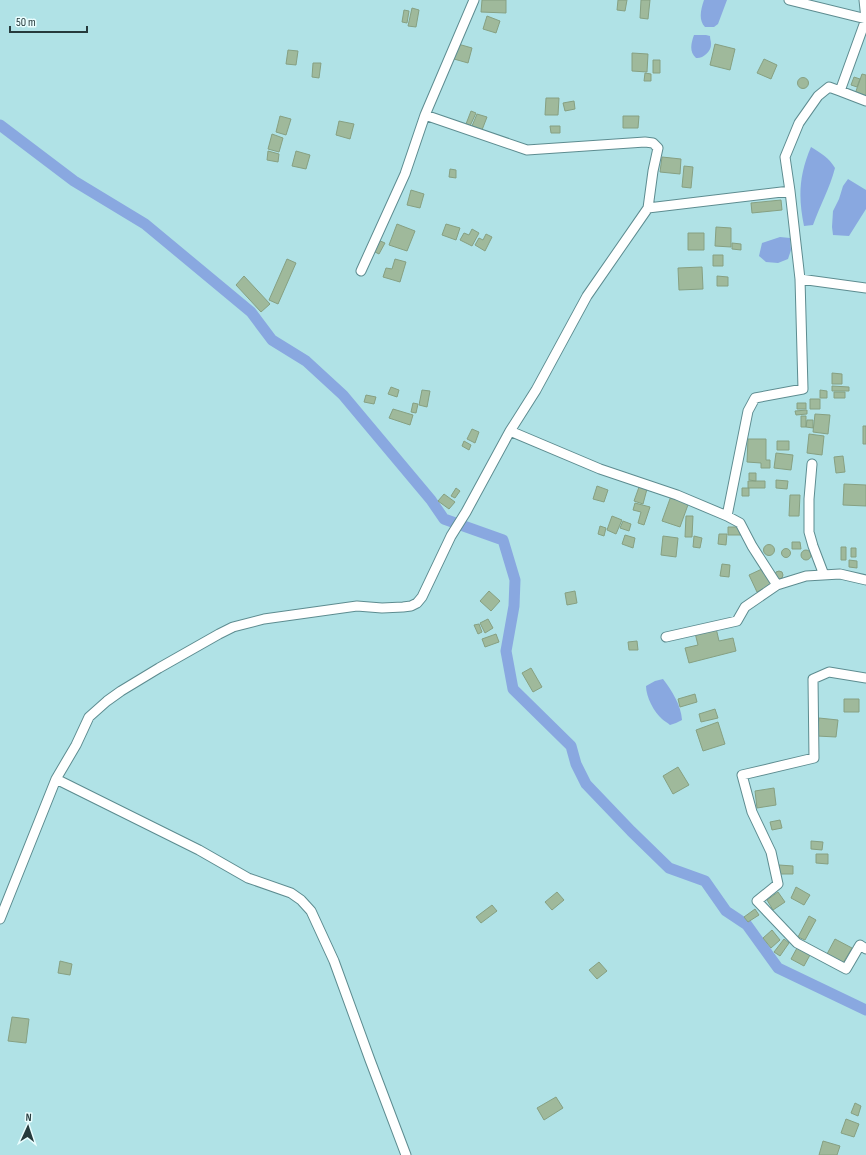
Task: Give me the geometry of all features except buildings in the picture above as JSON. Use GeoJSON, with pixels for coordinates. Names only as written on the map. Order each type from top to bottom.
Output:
{"type":"FeatureCollection","features":[{"type":"Feature","properties":{"kind":"street"},"geometry":{"type":"LineString","coordinates":[[361,271],[405,174],[425,115],[474,0]]}},
{"type":"Feature","properties":{"kind":"street"},"geometry":{"type":"LineString","coordinates":[[789,0],[866,18]]}},
{"type":"Feature","properties":{"kind":"street"},"geometry":{"type":"LineString","coordinates":[[840,91],[866,18],[864,0]]}},
{"type":"Feature","properties":{"kind":"street"},"geometry":{"type":"LineString","coordinates":[[727,516],[748,410],[755,398],[803,389],[800,279],[785,157],[799,123],[818,96],[830,87],[866,101]]}},
{"type":"Feature","properties":{"kind":"street"},"geometry":{"type":"LineString","coordinates":[[0,919],[56,779],[76,745],[89,717],[103,704],[121,691],[233,627],[248,622],[357,606],[382,608],[411,606],[422,597],[451,536],[466,512],[510,431],[536,390],[586,296],[648,208],[658,148],[653,143],[645,142],[527,150],[425,115]]}},
{"type":"Feature","properties":{"kind":"street"},"geometry":{"type":"LineString","coordinates":[[648,208],[790,191]]}},
{"type":"Feature","properties":{"kind":"street"},"geometry":{"type":"LineString","coordinates":[[800,279],[866,288]]}},
{"type":"Feature","properties":{"kind":"street"},"geometry":{"type":"LineString","coordinates":[[510,431],[600,469],[677,494],[740,523],[752,546],[777,585]]}},
{"type":"Feature","properties":{"kind":"street"},"geometry":{"type":"LineString","coordinates":[[812,464],[809,499],[809,532],[824,575]]}},
{"type":"Feature","properties":{"kind":"street"},"geometry":{"type":"LineString","coordinates":[[666,637],[737,621],[745,607],[777,585],[806,576],[840,574],[866,580]]}},
{"type":"Feature","properties":{"kind":"street"},"geometry":{"type":"LineString","coordinates":[[866,678],[829,672],[813,679],[814,758],[742,775],[752,812],[771,852],[778,884],[757,900],[797,943],[846,969],[860,945],[866,949]]}},
{"type":"Feature","properties":{"kind":"street"},"geometry":{"type":"LineString","coordinates":[[56,779],[199,850],[248,878],[291,893],[301,900],[311,911],[334,961],[406,1155]]}},
{"type":"Feature","properties":{"kind":"water"},"geometry":{"type":"Polygon","coordinates":[[[704,0],[727,0],[718,24],[714,27],[705,27],[701,21],[701,11],[704,0]]]}},
{"type":"Feature","properties":{"kind":"water"},"geometry":{"type":"Polygon","coordinates":[[[694,35],[710,36],[711,46],[709,52],[699,58],[696,58],[692,53],[691,44],[694,35]]]}},
{"type":"Feature","properties":{"kind":"water"},"geometry":{"type":"Polygon","coordinates":[[[811,147],[833,164],[835,168],[813,225],[804,226],[800,196],[804,167],[811,147]]]}},
{"type":"Feature","properties":{"kind":"water"},"geometry":{"type":"Polygon","coordinates":[[[848,179],[866,190],[866,209],[849,236],[833,235],[833,211],[843,186],[848,179]]]}},
{"type":"Feature","properties":{"kind":"water"},"geometry":{"type":"Polygon","coordinates":[[[780,237],[790,238],[791,250],[788,259],[778,263],[766,262],[759,256],[762,243],[780,237]]]}},
{"type":"Feature","properties":{"kind":"water"},"geometry":{"type":"Polygon","coordinates":[[[663,679],[676,698],[682,720],[670,725],[656,712],[651,704],[646,690],[646,686],[663,679]]]}},
{"type":"Feature","properties":{"kind":"waterway"},"geometry":{"type":"LineString","coordinates":[[0,125],[74,181],[145,224],[251,312],[272,340],[306,361],[343,395],[431,500],[444,519],[503,540],[515,580],[514,606],[506,651],[513,689],[571,746],[576,764],[586,784],[669,868],[705,881],[726,911],[747,925],[778,968],[866,1010]]}}]}
